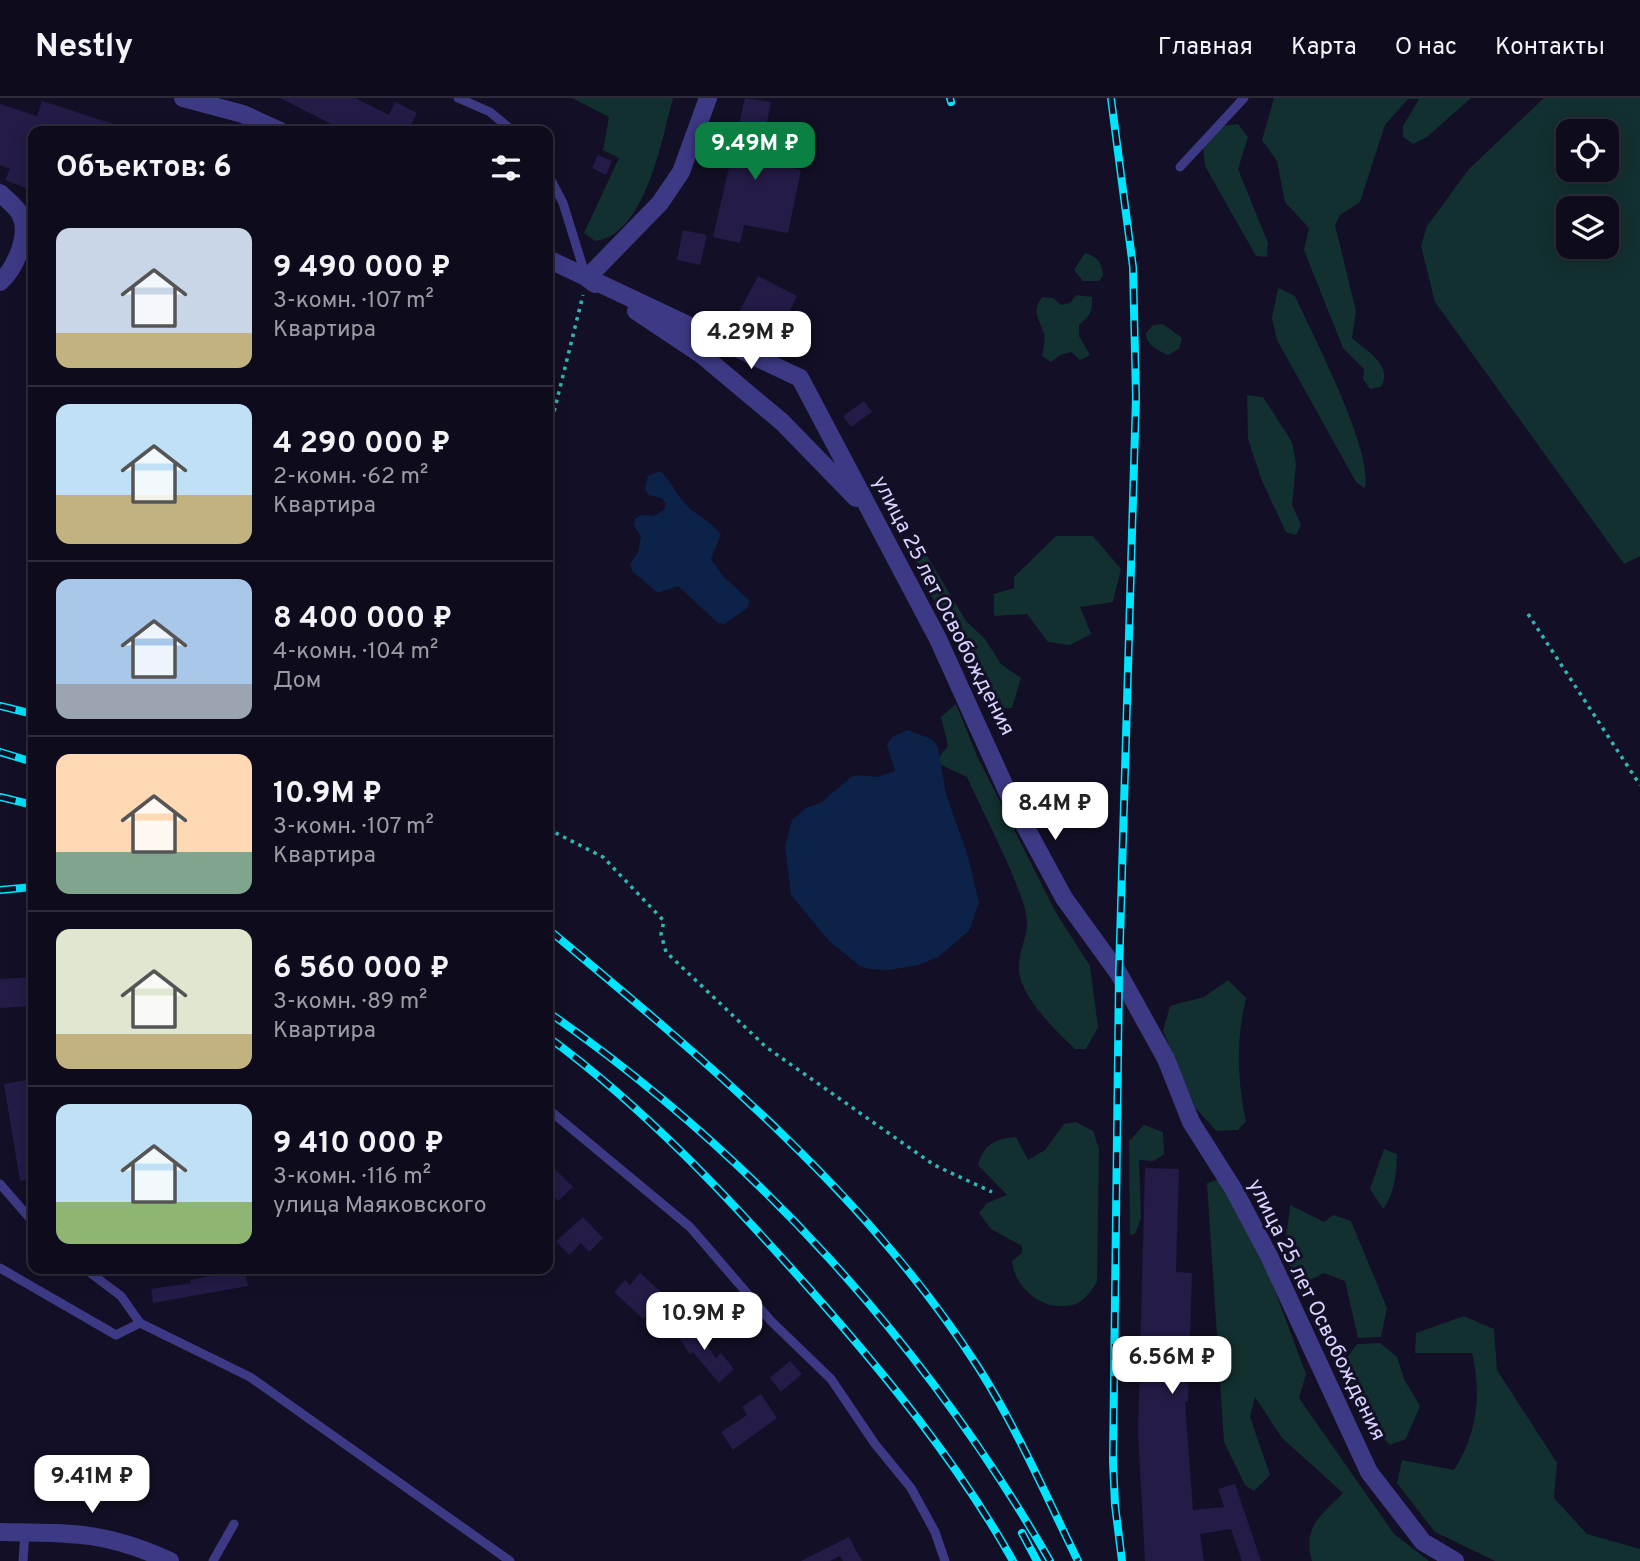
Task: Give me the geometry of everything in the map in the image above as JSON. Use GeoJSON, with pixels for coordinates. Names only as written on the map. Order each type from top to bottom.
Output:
{"type":"FeatureCollection","features":[{"type":"Feature","properties":{"kind":"street"},"geometry":{"type":"LineString","coordinates":[[183,98],[243,114],[269,126]]}},
{"type":"Feature","properties":{"kind":"street"},"geometry":{"type":"LineString","coordinates":[[708,98],[681,172],[660,203],[587,278],[702,355],[762,405],[872,515]]}},
{"type":"Feature","properties":{"kind":"street"},"geometry":{"type":"LineString","coordinates":[[0,193],[21,215],[23,241],[9,275],[0,282]]}},
{"type":"Feature","properties":{"kind":"street","name":"улица 25 лет Освобождения"},"geometry":{"type":"LineString","coordinates":[[553,262],[800,378],[944,652],[1012,802],[1064,898],[1119,974],[1166,1059],[1191,1122],[1234,1190],[1269,1256],[1369,1472],[1423,1542],[1455,1561]]}},
{"type":"Feature","properties":{"kind":"street"},"geometry":{"type":"LineString","coordinates":[[0,1532],[97,1535],[133,1544],[170,1561]]}},
{"type":"Feature","properties":{"kind":"lane"},"geometry":{"type":"LineString","coordinates":[[458,98],[490,112],[507,126]]}},
{"type":"Feature","properties":{"kind":"lane"},"geometry":{"type":"LineString","coordinates":[[1180,167],[1244,98]]}},
{"type":"Feature","properties":{"kind":"lane"},"geometry":{"type":"LineString","coordinates":[[553,184],[563,203],[587,278]]}},
{"type":"Feature","properties":{"kind":"lane"},"geometry":{"type":"LineString","coordinates":[[553,1113],[690,1227],[771,1321],[831,1379],[876,1444],[911,1488],[935,1532],[945,1561]]}},
{"type":"Feature","properties":{"kind":"lane"},"geometry":{"type":"LineString","coordinates":[[0,1184],[28,1216]]}},
{"type":"Feature","properties":{"kind":"lane"},"geometry":{"type":"LineString","coordinates":[[0,1268],[116,1335],[140,1323]]}},
{"type":"Feature","properties":{"kind":"lane"},"geometry":{"type":"LineString","coordinates":[[92,1274],[121,1296],[140,1323],[250,1377],[510,1561]]}},
{"type":"Feature","properties":{"kind":"lane"},"geometry":{"type":"LineString","coordinates":[[213,1561],[234,1524]]}},
{"type":"Feature","properties":{"kind":"lane"},"geometry":{"type":"LineString","coordinates":[[23,1561],[25,1532]]}},
{"type":"Feature","properties":{"kind":"path"},"geometry":{"type":"LineString","coordinates":[[553,416],[587,278]]}},
{"type":"Feature","properties":{"kind":"path"},"geometry":{"type":"LineString","coordinates":[[1528,614],[1640,785]]}},
{"type":"Feature","properties":{"kind":"path"},"geometry":{"type":"LineString","coordinates":[[553,831],[603,857],[664,921],[661,934],[666,952],[766,1047],[934,1164],[992,1192]]}},
{"type":"Feature","properties":{"kind":"green space"},"geometry":{"type":"Polygon","coordinates":[[[572,98],[673,98],[657,160],[639,204],[627,222],[612,235],[595,241],[584,233],[619,158],[603,150],[609,117],[572,98]]]}},
{"type":"Feature","properties":{"kind":"green space"},"geometry":{"type":"Polygon","coordinates":[[[1274,98],[1471,98],[1427,137],[1413,144],[1403,137],[1403,126],[1419,99],[1408,99],[1385,125],[1360,202],[1340,215],[1335,225],[1356,311],[1352,338],[1381,366],[1384,379],[1381,387],[1370,389],[1363,379],[1364,369],[1343,348],[1304,250],[1309,228],[1285,202],[1277,161],[1262,140],[1274,98]]]}},
{"type":"Feature","properties":{"kind":"green space"},"geometry":{"type":"Polygon","coordinates":[[[1544,98],[1640,98],[1640,556],[1624,564],[1435,302],[1421,246],[1427,226],[1469,169],[1544,98]]]}},
{"type":"Feature","properties":{"kind":"green space"},"geometry":{"type":"Polygon","coordinates":[[[1238,124],[1248,137],[1238,169],[1268,243],[1267,257],[1256,256],[1205,166],[1202,138],[1222,126],[1238,124]]]}},
{"type":"Feature","properties":{"kind":"green space"},"geometry":{"type":"Polygon","coordinates":[[[1085,253],[1093,256],[1100,264],[1103,276],[1099,281],[1083,281],[1074,270],[1085,253]]]}},
{"type":"Feature","properties":{"kind":"green space"},"geometry":{"type":"Polygon","coordinates":[[[1278,288],[1295,296],[1340,393],[1360,448],[1365,471],[1365,489],[1356,482],[1277,340],[1272,318],[1278,288]]]}},
{"type":"Feature","properties":{"kind":"green space"},"geometry":{"type":"Polygon","coordinates":[[[1076,295],[1092,297],[1090,313],[1079,325],[1079,336],[1090,355],[1080,360],[1071,352],[1060,355],[1051,362],[1042,356],[1045,336],[1037,315],[1037,307],[1042,297],[1053,298],[1061,305],[1070,303],[1076,295]]]}},
{"type":"Feature","properties":{"kind":"green space"},"geometry":{"type":"Polygon","coordinates":[[[1163,324],[1182,338],[1179,349],[1168,355],[1153,347],[1146,333],[1153,325],[1163,324]]]}},
{"type":"Feature","properties":{"kind":"green space"},"geometry":{"type":"Polygon","coordinates":[[[1247,395],[1263,397],[1292,442],[1296,463],[1292,505],[1301,525],[1296,535],[1286,532],[1262,481],[1248,439],[1247,395]]]}},
{"type":"Feature","properties":{"kind":"green space"},"geometry":{"type":"Polygon","coordinates":[[[1056,536],[1093,536],[1121,569],[1113,602],[1080,607],[1091,634],[1070,645],[1048,642],[1027,614],[994,616],[994,594],[1014,588],[1014,577],[1056,536]]]}},
{"type":"Feature","properties":{"kind":"green space"},"geometry":{"type":"Polygon","coordinates":[[[923,549],[966,621],[985,639],[1001,664],[1021,678],[1012,708],[992,709],[922,578],[914,557],[923,549]]]}},
{"type":"Feature","properties":{"kind":"green space"},"geometry":{"type":"Polygon","coordinates":[[[956,704],[977,756],[1055,911],[1090,966],[1098,1027],[1086,1049],[1075,1049],[1048,1022],[1024,988],[1019,966],[1027,920],[1016,883],[967,777],[935,762],[948,746],[941,717],[956,704]]]}},
{"type":"Feature","properties":{"kind":"green space"},"geometry":{"type":"Polygon","coordinates":[[[1228,980],[1246,998],[1239,1060],[1246,1121],[1238,1130],[1216,1131],[1195,1107],[1163,1031],[1170,1006],[1204,997],[1228,980]]]}},
{"type":"Feature","properties":{"kind":"green space"},"geometry":{"type":"Polygon","coordinates":[[[1076,1122],[1093,1131],[1099,1149],[1097,1282],[1078,1303],[1055,1306],[1026,1291],[1014,1272],[1012,1261],[1022,1253],[1022,1246],[991,1229],[979,1213],[987,1203],[1007,1195],[978,1165],[991,1144],[1016,1137],[1028,1160],[1045,1150],[1064,1124],[1076,1122]]]}},
{"type":"Feature","properties":{"kind":"green space"},"geometry":{"type":"Polygon","coordinates":[[[1144,1125],[1163,1132],[1164,1154],[1154,1161],[1139,1160],[1141,1218],[1135,1234],[1130,1235],[1129,1141],[1144,1125]]]}},
{"type":"Feature","properties":{"kind":"green space"},"geometry":{"type":"Polygon","coordinates":[[[1384,1149],[1397,1154],[1392,1191],[1383,1209],[1370,1189],[1384,1149]]]}},
{"type":"Feature","properties":{"kind":"green space"},"geometry":{"type":"Polygon","coordinates":[[[1221,1179],[1270,1278],[1306,1374],[1299,1398],[1394,1534],[1429,1561],[1312,1561],[1312,1530],[1321,1515],[1343,1493],[1282,1438],[1255,1397],[1250,1417],[1270,1475],[1254,1491],[1245,1485],[1224,1442],[1207,1183],[1221,1179]]]}},
{"type":"Feature","properties":{"kind":"green space"},"geometry":{"type":"Polygon","coordinates":[[[1290,1205],[1324,1222],[1333,1215],[1351,1221],[1387,1308],[1381,1337],[1358,1338],[1345,1281],[1324,1273],[1304,1283],[1294,1273],[1285,1256],[1290,1205]]]}},
{"type":"Feature","properties":{"kind":"green space"},"geometry":{"type":"Polygon","coordinates":[[[1464,1316],[1494,1329],[1497,1370],[1557,1463],[1554,1498],[1587,1534],[1640,1549],[1640,1561],[1495,1561],[1435,1532],[1397,1483],[1402,1460],[1454,1470],[1468,1442],[1477,1399],[1472,1353],[1415,1353],[1416,1333],[1464,1316]]]}},
{"type":"Feature","properties":{"kind":"green space"},"geometry":{"type":"Polygon","coordinates":[[[1380,1343],[1397,1357],[1404,1379],[1420,1406],[1406,1439],[1390,1445],[1359,1406],[1351,1386],[1346,1359],[1357,1344],[1380,1343]]]}},
{"type":"Feature","properties":{"kind":"water"},"geometry":{"type":"Polygon","coordinates":[[[660,471],[689,508],[721,534],[711,559],[722,575],[750,601],[747,608],[725,624],[718,623],[678,586],[658,593],[632,571],[630,564],[638,552],[641,537],[634,525],[635,519],[641,515],[653,516],[664,510],[666,504],[662,498],[648,495],[645,488],[648,476],[660,471]]]}},
{"type":"Feature","properties":{"kind":"water"},"geometry":{"type":"Polygon","coordinates":[[[908,730],[933,740],[938,748],[946,794],[968,856],[979,903],[969,931],[938,957],[919,965],[889,970],[869,969],[860,966],[829,941],[791,895],[785,847],[792,820],[806,808],[822,802],[851,777],[878,777],[895,771],[887,745],[892,737],[908,730]]]}},
{"type":"Feature","properties":{"kind":"building"},"geometry":{"type":"Polygon","coordinates":[[[280,98],[355,98],[389,115],[395,102],[417,113],[410,126],[335,126],[280,98]]]}},
{"type":"Feature","properties":{"kind":"building"},"geometry":{"type":"Polygon","coordinates":[[[745,98],[771,102],[759,162],[801,170],[788,233],[744,225],[740,243],[713,237],[745,98]]]}},
{"type":"Feature","properties":{"kind":"building"},"geometry":{"type":"Polygon","coordinates":[[[42,101],[120,126],[28,126],[28,189],[5,180],[10,169],[0,165],[0,104],[37,116],[42,101]]]}},
{"type":"Feature","properties":{"kind":"building"},"geometry":{"type":"Polygon","coordinates":[[[598,155],[612,161],[606,175],[592,168],[598,155]]]}},
{"type":"Feature","properties":{"kind":"building"},"geometry":{"type":"Polygon","coordinates":[[[683,230],[707,235],[700,265],[677,260],[683,230]]]}},
{"type":"Feature","properties":{"kind":"building"},"geometry":{"type":"Polygon","coordinates":[[[758,276],[797,296],[779,332],[739,312],[758,276]]]}},
{"type":"Feature","properties":{"kind":"building"},"geometry":{"type":"Polygon","coordinates":[[[864,401],[872,412],[851,427],[843,416],[864,401]]]}},
{"type":"Feature","properties":{"kind":"building"},"geometry":{"type":"Polygon","coordinates":[[[28,977],[28,1006],[0,1008],[0,979],[28,977]]]}},
{"type":"Feature","properties":{"kind":"building"},"geometry":{"type":"Polygon","coordinates":[[[28,1080],[28,1180],[20,1181],[4,1084],[28,1080]]]}},
{"type":"Feature","properties":{"kind":"building"},"geometry":{"type":"Polygon","coordinates":[[[1145,1168],[1179,1169],[1176,1272],[1192,1273],[1188,1401],[1185,1402],[1193,1510],[1224,1507],[1218,1489],[1235,1484],[1261,1561],[1242,1561],[1231,1529],[1200,1534],[1204,1561],[1145,1561],[1138,1433],[1145,1168]]]}},
{"type":"Feature","properties":{"kind":"building"},"geometry":{"type":"Polygon","coordinates":[[[555,1169],[573,1187],[558,1201],[553,1196],[555,1169]]]}},
{"type":"Feature","properties":{"kind":"building"},"geometry":{"type":"Polygon","coordinates":[[[583,1217],[603,1238],[589,1252],[581,1243],[569,1255],[556,1241],[583,1217]]]}},
{"type":"Feature","properties":{"kind":"building"},"geometry":{"type":"Polygon","coordinates":[[[640,1273],[665,1296],[643,1319],[614,1292],[625,1280],[630,1285],[640,1273]]]}},
{"type":"Feature","properties":{"kind":"building"},"geometry":{"type":"Polygon","coordinates":[[[219,1274],[245,1274],[248,1286],[153,1303],[151,1289],[191,1283],[190,1280],[219,1274]]]}},
{"type":"Feature","properties":{"kind":"building"},"geometry":{"type":"Polygon","coordinates":[[[689,1320],[716,1358],[721,1353],[734,1369],[719,1383],[693,1352],[690,1354],[674,1331],[689,1320]]]}},
{"type":"Feature","properties":{"kind":"building"},"geometry":{"type":"Polygon","coordinates":[[[790,1361],[802,1374],[781,1392],[770,1378],[790,1361]]]}},
{"type":"Feature","properties":{"kind":"building"},"geometry":{"type":"Polygon","coordinates":[[[761,1394],[777,1418],[733,1450],[721,1432],[747,1415],[742,1407],[761,1394]]]}},
{"type":"Feature","properties":{"kind":"building"},"geometry":{"type":"Polygon","coordinates":[[[849,1537],[862,1561],[843,1561],[840,1556],[830,1561],[801,1561],[849,1537]]]}},
{"type":"Feature","properties":{"kind":"railway"},"geometry":{"type":"LineString","coordinates":[[950,98],[951,102]]}},
{"type":"Feature","properties":{"kind":"railway"},"geometry":{"type":"LineString","coordinates":[[1111,98],[1133,267],[1136,397],[1119,974],[1113,1461],[1122,1561]]}},
{"type":"Feature","properties":{"kind":"railway"},"geometry":{"type":"LineString","coordinates":[[0,706],[28,713]]}},
{"type":"Feature","properties":{"kind":"railway"},"geometry":{"type":"LineString","coordinates":[[0,752],[28,760]]}},
{"type":"Feature","properties":{"kind":"railway"},"geometry":{"type":"LineString","coordinates":[[0,797],[28,804]]}},
{"type":"Feature","properties":{"kind":"railway"},"geometry":{"type":"LineString","coordinates":[[0,890],[28,887]]}},
{"type":"Feature","properties":{"kind":"railway"},"geometry":{"type":"LineString","coordinates":[[553,933],[666,1028],[780,1132],[835,1187],[886,1244],[934,1304],[992,1390],[1078,1561]]}},
{"type":"Feature","properties":{"kind":"railway"},"geometry":{"type":"LineString","coordinates":[[553,1016],[624,1068],[696,1128],[764,1191],[829,1259],[891,1330],[948,1404],[1001,1481],[1050,1561]]}},
{"type":"Feature","properties":{"kind":"railway"},"geometry":{"type":"LineString","coordinates":[[553,1041],[618,1093],[684,1154],[807,1286],[918,1418],[968,1488],[1013,1561]]}},
{"type":"Feature","properties":{"kind":"railway"},"geometry":{"type":"LineString","coordinates":[[1022,1533],[1037,1561]]}}]}
